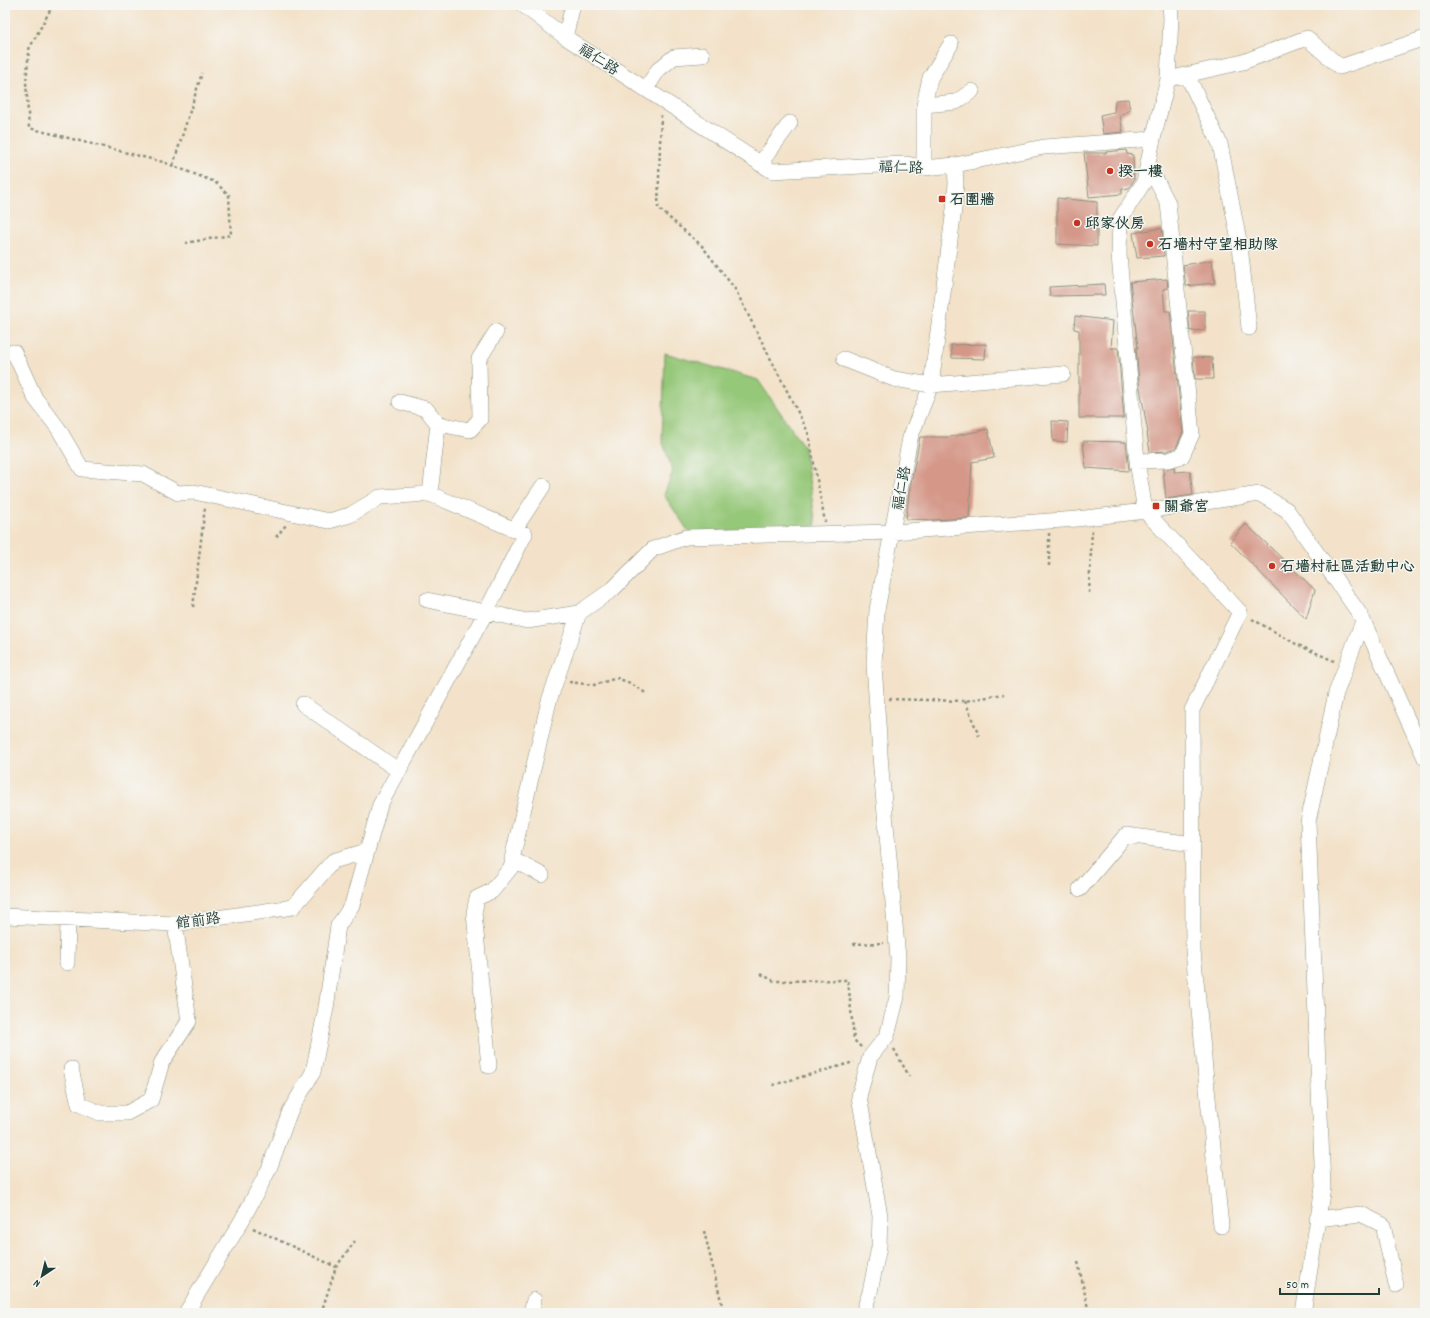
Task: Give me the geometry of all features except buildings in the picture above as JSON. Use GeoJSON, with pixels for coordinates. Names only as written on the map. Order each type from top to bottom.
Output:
{"type":"FeatureCollection","features":[{"type":"Feature","properties":{"kind":"street","name":"福仁路"},"geometry":{"type":"LineString","coordinates":[[523,5],[565,37],[772,171],[907,164],[924,168],[955,165],[956,183],[954,209],[931,385],[910,438],[893,532],[876,610],[874,664],[898,958],[897,997],[887,1036]]}},
{"type":"Feature","properties":{"kind":"street"},"geometry":{"type":"LineString","coordinates":[[565,37],[573,5]]}},
{"type":"Feature","properties":{"kind":"street"},"geometry":{"type":"LineString","coordinates":[[1170,5],[1171,18],[1168,79],[1144,182],[1120,219],[1119,248],[1137,461],[1145,511],[1240,612],[1192,710],[1193,951],[1221,1226]]}},
{"type":"Feature","properties":{"kind":"street"},"geometry":{"type":"LineString","coordinates":[[1168,79],[1243,62],[1307,38],[1340,67],[1425,38]]}},
{"type":"Feature","properties":{"kind":"street"},"geometry":{"type":"LineString","coordinates":[[924,168],[924,105],[930,78],[951,44]]}},
{"type":"Feature","properties":{"kind":"street"},"geometry":{"type":"LineString","coordinates":[[646,89],[658,70],[674,57],[702,55]]}},
{"type":"Feature","properties":{"kind":"street"},"geometry":{"type":"LineString","coordinates":[[1187,75],[1220,144],[1240,246],[1249,328]]}},
{"type":"Feature","properties":{"kind":"street"},"geometry":{"type":"LineString","coordinates":[[924,105],[956,102],[972,91]]}},
{"type":"Feature","properties":{"kind":"street"},"geometry":{"type":"LineString","coordinates":[[760,164],[790,123]]}},
{"type":"Feature","properties":{"kind":"street"},"geometry":{"type":"LineString","coordinates":[[955,165],[1044,147],[1153,139]]}},
{"type":"Feature","properties":{"kind":"street"},"geometry":{"type":"LineString","coordinates":[[1137,461],[1168,460],[1182,456],[1192,434],[1168,203],[1148,164]]}},
{"type":"Feature","properties":{"kind":"street"},"geometry":{"type":"LineString","coordinates":[[400,402],[426,409],[438,424],[470,430],[480,419],[479,359],[496,332]]}},
{"type":"Feature","properties":{"kind":"street"},"geometry":{"type":"LineString","coordinates":[[5,352],[14,352],[35,398],[58,428],[82,469],[143,474],[178,493],[194,492],[329,521],[350,515],[380,497],[430,494],[525,534],[486,612],[380,805],[352,905],[338,926],[326,1008],[313,1072],[290,1111],[269,1169],[241,1222],[186,1313]]}},
{"type":"Feature","properties":{"kind":"street"},"geometry":{"type":"LineString","coordinates":[[844,359],[894,379],[931,385],[1063,374]]}},
{"type":"Feature","properties":{"kind":"street"},"geometry":{"type":"LineString","coordinates":[[430,494],[438,424]]}},
{"type":"Feature","properties":{"kind":"street"},"geometry":{"type":"LineString","coordinates":[[514,530],[544,486]]}},
{"type":"Feature","properties":{"kind":"street"},"geometry":{"type":"LineString","coordinates":[[427,600],[527,621],[579,613],[613,589],[653,549],[686,537],[893,532],[1092,517],[1145,511],[1260,494],[1287,510],[1361,616],[1425,758]]}},
{"type":"Feature","properties":{"kind":"street"},"geometry":{"type":"LineString","coordinates":[[489,1066],[474,913],[477,898],[492,891],[513,865],[512,859],[549,701],[579,613]]}},
{"type":"Feature","properties":{"kind":"street"},"geometry":{"type":"LineString","coordinates":[[1303,1313],[1323,1188],[1308,822],[1336,693],[1363,621]]}},
{"type":"Feature","properties":{"kind":"street"},"geometry":{"type":"LineString","coordinates":[[303,704],[399,771]]}},
{"type":"Feature","properties":{"kind":"street"},"geometry":{"type":"LineString","coordinates":[[1080,890],[1126,835],[1193,844]]}},
{"type":"Feature","properties":{"kind":"street","name":"館前路"},"geometry":{"type":"LineString","coordinates":[[5,916],[175,924],[293,907],[333,860],[367,851]]}},
{"type":"Feature","properties":{"kind":"street"},"geometry":{"type":"LineString","coordinates":[[512,859],[542,875]]}},
{"type":"Feature","properties":{"kind":"street"},"geometry":{"type":"LineString","coordinates":[[67,963],[68,919]]}},
{"type":"Feature","properties":{"kind":"street"},"geometry":{"type":"LineString","coordinates":[[71,1069],[79,1104],[100,1114],[127,1113],[152,1100],[162,1062],[189,1021],[175,924]]}},
{"type":"Feature","properties":{"kind":"street"},"geometry":{"type":"LineString","coordinates":[[863,1313],[870,1292],[879,1247],[880,1216],[860,1096],[870,1057],[887,1036]]}},
{"type":"Feature","properties":{"kind":"street"},"geometry":{"type":"LineString","coordinates":[[1317,1219],[1361,1214],[1383,1226],[1396,1285]]}},
{"type":"Feature","properties":{"kind":"path"},"geometry":{"type":"LineString","coordinates":[[52,5],[29,49],[26,82],[29,128],[163,162],[215,182],[229,195],[231,235],[186,243]]}},
{"type":"Feature","properties":{"kind":"path"},"geometry":{"type":"LineString","coordinates":[[173,165],[202,73]]}},
{"type":"Feature","properties":{"kind":"path"},"geometry":{"type":"LineString","coordinates":[[661,99],[658,208],[702,246],[735,288],[808,432],[827,534]]}},
{"type":"Feature","properties":{"kind":"path"},"geometry":{"type":"LineString","coordinates":[[193,607],[206,495]]}},
{"type":"Feature","properties":{"kind":"path"},"geometry":{"type":"LineString","coordinates":[[1089,593],[1092,517]]}},
{"type":"Feature","properties":{"kind":"path"},"geometry":{"type":"LineString","coordinates":[[1049,520],[1049,567]]}},
{"type":"Feature","properties":{"kind":"path"},"geometry":{"type":"LineString","coordinates":[[1240,612],[1296,644],[1346,666]]}},
{"type":"Feature","properties":{"kind":"path"},"geometry":{"type":"LineString","coordinates":[[557,678],[594,685],[617,678],[630,683],[647,694]]}},
{"type":"Feature","properties":{"kind":"path"},"geometry":{"type":"LineString","coordinates":[[877,699],[965,701],[1004,694]]}},
{"type":"Feature","properties":{"kind":"path"},"geometry":{"type":"LineString","coordinates":[[965,701],[979,736]]}},
{"type":"Feature","properties":{"kind":"path"},"geometry":{"type":"LineString","coordinates":[[853,944],[896,942]]}},
{"type":"Feature","properties":{"kind":"path"},"geometry":{"type":"LineString","coordinates":[[761,974],[774,981],[848,980],[854,1040],[870,1057],[773,1085]]}},
{"type":"Feature","properties":{"kind":"path"},"geometry":{"type":"LineString","coordinates":[[887,1036],[909,1076]]}},
{"type":"Feature","properties":{"kind":"path"},"geometry":{"type":"LineString","coordinates":[[241,1222],[336,1267]]}},
{"type":"Feature","properties":{"kind":"path"},"geometry":{"type":"LineString","coordinates":[[704,1231],[724,1313]]}},
{"type":"Feature","properties":{"kind":"path"},"geometry":{"type":"LineString","coordinates":[[321,1313],[336,1267],[355,1241]]}},
{"type":"Feature","properties":{"kind":"path"},"geometry":{"type":"LineString","coordinates":[[1078,1262],[1089,1313]]}},
{"type":"Feature","properties":{"kind":"green space"},"geometry":{"type":"Polygon","coordinates":[[[665,353],[758,380],[804,447],[816,525],[805,531],[689,532],[664,495],[673,471],[662,440],[665,353]]]}},
{"type":"Feature","properties":{"kind":"place","name":"揆一樓"},"geometry":{"type":"Point","coordinates":[1110,171]}},
{"type":"Feature","properties":{"kind":"place","name":"石圍牆"},"geometry":{"type":"Point","coordinates":[942,199]}},
{"type":"Feature","properties":{"kind":"place","name":"邱家伙房"},"geometry":{"type":"Point","coordinates":[1077,223]}},
{"type":"Feature","properties":{"kind":"place","name":"石墻村守望相助隊"},"geometry":{"type":"Point","coordinates":[1150,244]}},
{"type":"Feature","properties":{"kind":"place","name":"關爺宮"},"geometry":{"type":"Point","coordinates":[1156,506]}},
{"type":"Feature","properties":{"kind":"place","name":"石墻村社區活動中心"},"geometry":{"type":"Point","coordinates":[1272,566]}}]}
